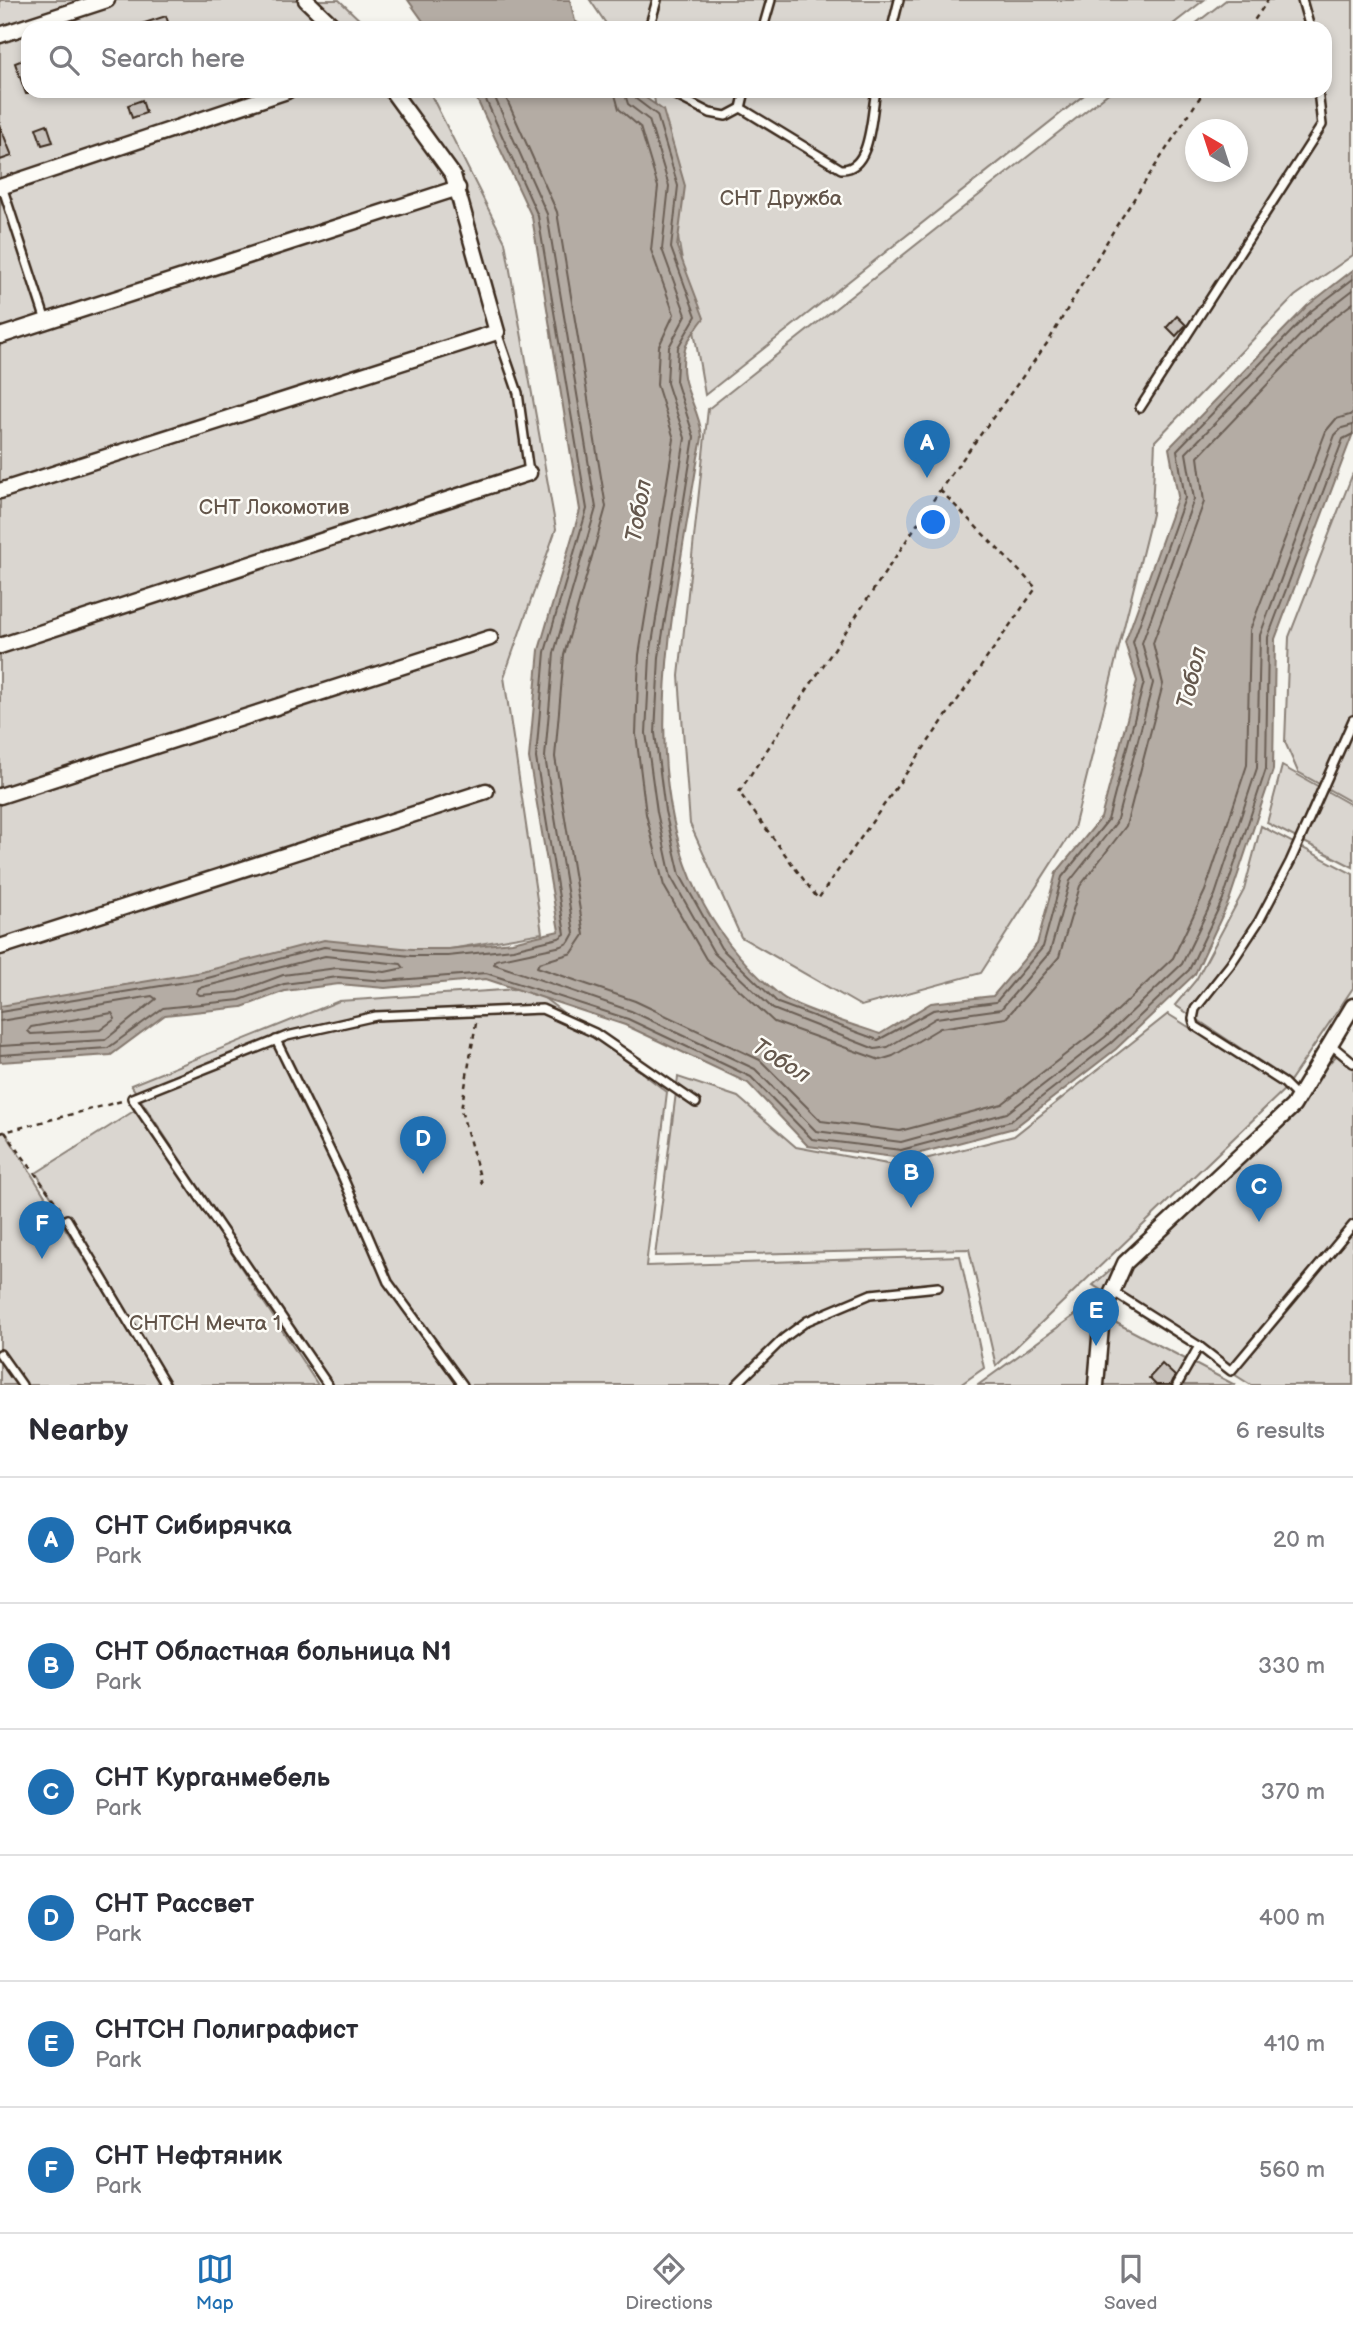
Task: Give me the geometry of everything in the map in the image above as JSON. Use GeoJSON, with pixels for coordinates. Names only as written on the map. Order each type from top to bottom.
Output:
{"type":"FeatureCollection","features":[{"type":"Feature","properties":{"kind":"street"},"geometry":{"type":"LineString","coordinates":[[43,21],[107,0]]}},
{"type":"Feature","properties":{"kind":"street"},"geometry":{"type":"LineString","coordinates":[[306,0],[328,21]]}},
{"type":"Feature","properties":{"kind":"street"},"geometry":{"type":"LineString","coordinates":[[0,35],[21,28]]}},
{"type":"Feature","properties":{"kind":"street"},"geometry":{"type":"LineString","coordinates":[[1,185],[266,98]]}},
{"type":"Feature","properties":{"kind":"street"},"geometry":{"type":"LineString","coordinates":[[0,491],[497,332],[453,175],[397,98]]}},
{"type":"Feature","properties":{"kind":"street"},"geometry":{"type":"LineString","coordinates":[[0,336],[458,188]]}},
{"type":"Feature","properties":{"kind":"street"},"geometry":{"type":"LineString","coordinates":[[0,646],[529,473]]}},
{"type":"Feature","properties":{"kind":"street"},"geometry":{"type":"LineString","coordinates":[[0,796],[490,638]]}},
{"type":"Feature","properties":{"kind":"street"},"geometry":{"type":"LineString","coordinates":[[0,947],[486,790]]}},
{"type":"Feature","properties":{"kind":"street"},"geometry":{"type":"LineString","coordinates":[[1096,1385],[1102,1315],[1125,1262],[1299,1098],[1353,1006]]}},
{"type":"Feature","properties":{"kind":"lane"},"geometry":{"type":"LineString","coordinates":[[651,21],[657,0]]}},
{"type":"Feature","properties":{"kind":"lane"},"geometry":{"type":"LineString","coordinates":[[765,21],[771,0]]}},
{"type":"Feature","properties":{"kind":"lane"},"geometry":{"type":"LineString","coordinates":[[894,21],[899,0]]}},
{"type":"Feature","properties":{"kind":"lane"},"geometry":{"type":"LineString","coordinates":[[1301,0],[1308,21]]}},
{"type":"Feature","properties":{"kind":"lane"},"geometry":{"type":"LineString","coordinates":[[681,98],[710,113],[726,116],[740,108],[743,98]]}},
{"type":"Feature","properties":{"kind":"lane"},"geometry":{"type":"LineString","coordinates":[[740,108],[841,169],[850,170],[856,166],[866,148],[875,98]]}},
{"type":"Feature","properties":{"kind":"lane"},"geometry":{"type":"LineString","coordinates":[[1140,408],[1322,125],[1319,98]]}},
{"type":"Feature","properties":{"kind":"lane"},"geometry":{"type":"LineString","coordinates":[[1,185],[46,321]]}},
{"type":"Feature","properties":{"kind":"lane"},"geometry":{"type":"LineString","coordinates":[[497,332],[518,393],[529,473]]}},
{"type":"Feature","properties":{"kind":"lane"},"geometry":{"type":"LineString","coordinates":[[1299,1098],[1284,1083],[1195,1026],[1193,1019],[1195,1009],[1230,965],[1259,921],[1290,862],[1353,720]]}},
{"type":"Feature","properties":{"kind":"lane"},"geometry":{"type":"LineString","coordinates":[[328,1385],[132,1098],[276,1040],[376,1016],[542,1009],[595,1033],[696,1103]]}},
{"type":"Feature","properties":{"kind":"lane"},"geometry":{"type":"LineString","coordinates":[[276,1040],[341,1173],[388,1282],[463,1385]]}},
{"type":"Feature","properties":{"kind":"lane"},"geometry":{"type":"LineString","coordinates":[[1329,1043],[1353,1063]]}},
{"type":"Feature","properties":{"kind":"lane"},"geometry":{"type":"LineString","coordinates":[[67,1219],[166,1385]]}},
{"type":"Feature","properties":{"kind":"lane"},"geometry":{"type":"LineString","coordinates":[[1112,1291],[1199,1346],[1231,1371],[1349,1235],[1353,1225]]}},
{"type":"Feature","properties":{"kind":"lane"},"geometry":{"type":"LineString","coordinates":[[736,1385],[784,1338],[807,1321],[871,1294],[938,1287]]}},
{"type":"Feature","properties":{"kind":"lane"},"geometry":{"type":"LineString","coordinates":[[1177,1385],[1199,1346]]}},
{"type":"Feature","properties":{"kind":"lane"},"geometry":{"type":"LineString","coordinates":[[0,1354],[22,1385]]}},
{"type":"Feature","properties":{"kind":"path"},"geometry":{"type":"LineString","coordinates":[[1254,21],[1268,0]]}},
{"type":"Feature","properties":{"kind":"path"},"geometry":{"type":"LineString","coordinates":[[940,491],[1036,587],[818,899],[738,792],[940,491],[1048,342],[1115,228],[1200,98]]}},
{"type":"Feature","properties":{"kind":"path"},"geometry":{"type":"LineString","coordinates":[[473,1010],[477,1026],[461,1110],[482,1184]]}},
{"type":"Feature","properties":{"kind":"path"},"geometry":{"type":"LineString","coordinates":[[67,1219],[2,1132],[132,1098]]}},
{"type":"Feature","properties":{"kind":"green space","name":"СНТ Локомотив"},"geometry":{"type":"Polygon","coordinates":[[[0,0],[339,0],[361,21],[21,21],[21,98],[433,98],[505,242],[556,529],[504,677],[542,933],[125,1006],[0,1007],[0,0]]]}},
{"type":"Feature","properties":{"kind":"green space"},"geometry":{"type":"Polygon","coordinates":[[[590,0],[1204,0],[1177,21],[604,21],[590,0]]]}},
{"type":"Feature","properties":{"kind":"green space"},"geometry":{"type":"Polygon","coordinates":[[[1226,0],[1353,0],[1353,255],[1295,296],[1155,441],[1152,514],[1074,828],[981,973],[861,1006],[741,937],[690,824],[679,676],[708,409],[1102,98],[1332,98],[1332,21],[1199,21],[1226,0]]]}},
{"type":"Feature","properties":{"kind":"green space","name":"СНТ Дружба"},"geometry":{"type":"Polygon","coordinates":[[[654,98],[1080,98],[705,395],[654,98]]]}},
{"type":"Feature","properties":{"kind":"green space"},"geometry":{"type":"Polygon","coordinates":[[[1353,473],[1353,803],[1298,772],[1285,742],[1289,637],[1353,473]]]}},
{"type":"Feature","properties":{"kind":"green space"},"geometry":{"type":"Polygon","coordinates":[[[1282,766],[1353,806],[1353,867],[1267,823],[1282,766]]]}},
{"type":"Feature","properties":{"kind":"green space"},"geometry":{"type":"Polygon","coordinates":[[[1261,826],[1353,874],[1353,988],[1290,1081],[1175,1005],[1196,980],[1244,890],[1261,826]]]}},
{"type":"Feature","properties":{"kind":"green space"},"geometry":{"type":"Polygon","coordinates":[[[531,988],[667,1092],[646,1266],[960,1256],[984,1368],[960,1385],[330,1385],[131,1085],[339,1001],[531,988]]]}},
{"type":"Feature","properties":{"kind":"green space"},"geometry":{"type":"Polygon","coordinates":[[[1168,1014],[1286,1088],[996,1366],[969,1249],[655,1256],[678,1077],[738,1097],[796,1147],[898,1166],[1014,1136],[1168,1014]]]}},
{"type":"Feature","properties":{"kind":"green space"},"geometry":{"type":"Polygon","coordinates":[[[1339,1053],[1353,1066],[1353,1385],[1251,1385],[1093,1285],[1236,1159],[1339,1053]]]}},
{"type":"Feature","properties":{"kind":"green space","name":"СНТСН Мечта 1"},"geometry":{"type":"Polygon","coordinates":[[[137,1109],[318,1385],[171,1385],[36,1173],[137,1109]]]}},
{"type":"Feature","properties":{"kind":"green space"},"geometry":{"type":"Polygon","coordinates":[[[5,1132],[163,1385],[0,1385],[0,1133],[5,1132]]]}},
{"type":"Feature","properties":{"kind":"green space"},"geometry":{"type":"Polygon","coordinates":[[[1086,1307],[1235,1385],[978,1385],[1086,1307]]]}},
{"type":"Feature","properties":{"kind":"water"},"geometry":{"type":"Polygon","coordinates":[[[408,0],[570,0],[575,21],[423,21],[408,0]]]}},
{"type":"Feature","properties":{"kind":"water","name":"Тобол"},"geometry":{"type":"Polygon","coordinates":[[[476,98],[646,98],[663,110],[685,186],[677,247],[704,318],[688,341],[683,362],[683,373],[702,436],[674,599],[666,672],[664,744],[672,814],[692,881],[727,942],[789,1001],[880,1034],[931,1003],[993,996],[1037,944],[1056,873],[1101,818],[1137,681],[1125,643],[1178,496],[1169,448],[1307,306],[1353,270],[1353,433],[1275,639],[1273,770],[1229,901],[1195,974],[1116,1049],[1014,1128],[902,1158],[808,1146],[748,1083],[625,1025],[486,979],[385,988],[339,984],[285,991],[242,1007],[165,1015],[111,1055],[0,1062],[0,1006],[202,972],[324,940],[412,949],[448,949],[512,942],[559,931],[529,758],[539,650],[580,510],[532,217],[476,98]]]}},
{"type":"Feature","properties":{"kind":"building"},"geometry":{"type":"Polygon","coordinates":[[[166,16],[168,21],[150,21],[166,16]]]}},
{"type":"Feature","properties":{"kind":"building"},"geometry":{"type":"Polygon","coordinates":[[[21,61],[21,80],[15,63],[21,61]]]}},
{"type":"Feature","properties":{"kind":"building"},"geometry":{"type":"Polygon","coordinates":[[[142,100],[146,113],[132,118],[128,105],[142,100]]]}},
{"type":"Feature","properties":{"kind":"building"},"geometry":{"type":"Polygon","coordinates":[[[47,124],[53,142],[42,145],[36,128],[47,124]]]}},
{"type":"Feature","properties":{"kind":"building"},"geometry":{"type":"Polygon","coordinates":[[[0,126],[12,156],[0,160],[0,126]]]}},
{"type":"Feature","properties":{"kind":"building"},"geometry":{"type":"Polygon","coordinates":[[[1177,316],[1186,325],[1176,336],[1167,327],[1177,316]]]}},
{"type":"Feature","properties":{"kind":"building"},"geometry":{"type":"Polygon","coordinates":[[[1162,1364],[1175,1376],[1171,1385],[1156,1385],[1149,1378],[1162,1364]]]}},
{"type":"Feature","properties":{"kind":"place","name":"СНТ Сибирячка"},"geometry":{"type":"Point","coordinates":[927,478]}},
{"type":"Feature","properties":{"kind":"place","name":"СНТ Рассвет"},"geometry":{"type":"Point","coordinates":[423,1174]}},
{"type":"Feature","properties":{"kind":"place","name":"СНТ Областная больница N1"},"geometry":{"type":"Point","coordinates":[911,1208]}},
{"type":"Feature","properties":{"kind":"place","name":"СНТ Курганмебель"},"geometry":{"type":"Point","coordinates":[1259,1222]}},
{"type":"Feature","properties":{"kind":"place","name":"СНТ Нефтяник"},"geometry":{"type":"Point","coordinates":[42,1259]}},
{"type":"Feature","properties":{"kind":"place","name":"СНТСН Полиграфист"},"geometry":{"type":"Point","coordinates":[1096,1346]}}]}
